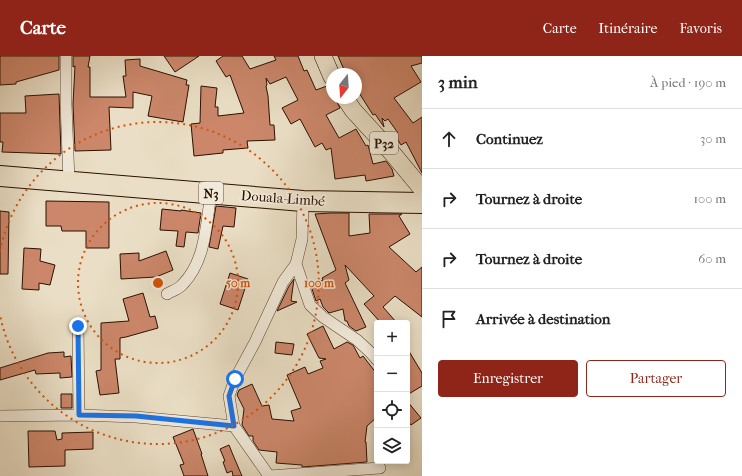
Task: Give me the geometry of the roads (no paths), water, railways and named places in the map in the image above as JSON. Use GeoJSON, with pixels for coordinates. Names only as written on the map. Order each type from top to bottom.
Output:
{"type":"FeatureCollection","features":[{"type":"Feature","properties":{"kind":"highway","name":"Douala-Limbé"},"geometry":{"type":"LineString","coordinates":[[0,176],[303,201],[422,203]]}},
{"type":"Feature","properties":{"kind":"main road"},"geometry":{"type":"LineString","coordinates":[[323,56],[328,68]]}},
{"type":"Feature","properties":{"kind":"main road","name":"P32"},"geometry":{"type":"LineString","coordinates":[[350,104],[353,110],[422,189]]}},
{"type":"Feature","properties":{"kind":"street"},"geometry":{"type":"LineString","coordinates":[[66,56],[69,181]]}},
{"type":"Feature","properties":{"kind":"street"},"geometry":{"type":"LineString","coordinates":[[167,294],[182,286],[195,268],[203,245],[211,193]]}},
{"type":"Feature","properties":{"kind":"street"},"geometry":{"type":"LineString","coordinates":[[303,201],[302,239],[296,264],[283,282],[255,342],[235,379],[229,396],[234,426],[269,476],[380,468]]}},
{"type":"Feature","properties":{"kind":"street"},"geometry":{"type":"LineString","coordinates":[[296,264],[310,305],[323,317],[357,340],[374,357]]}},
{"type":"Feature","properties":{"kind":"street"},"geometry":{"type":"LineString","coordinates":[[78,326],[79,415]]}},
{"type":"Feature","properties":{"kind":"street"},"geometry":{"type":"LineString","coordinates":[[0,416],[136,416],[234,426]]}}]}
